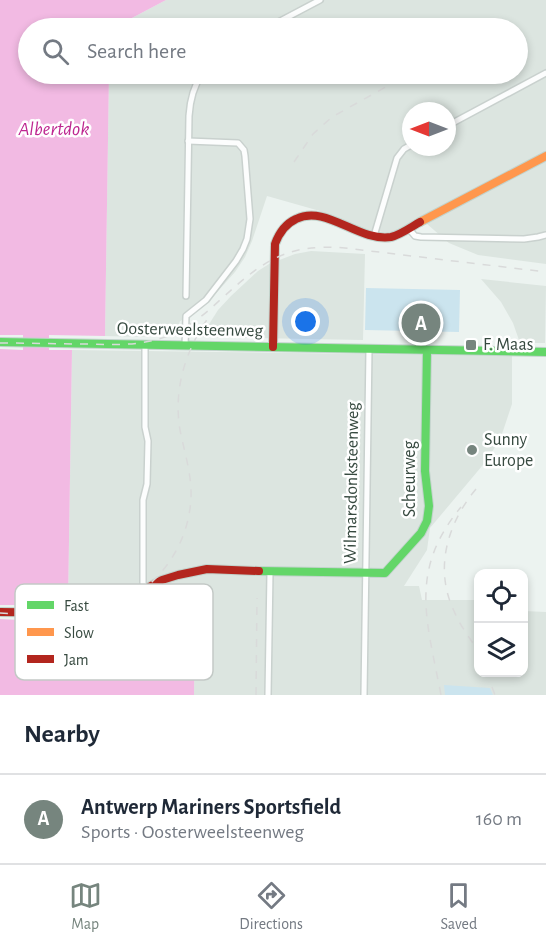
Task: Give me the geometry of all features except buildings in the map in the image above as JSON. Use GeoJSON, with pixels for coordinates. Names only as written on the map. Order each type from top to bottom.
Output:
{"type":"FeatureCollection","features":[{"type":"Feature","properties":{"kind":"street"},"geometry":{"type":"LineString","coordinates":[[286,18],[320,0]]}},
{"type":"Feature","properties":{"kind":"street"},"geometry":{"type":"LineString","coordinates":[[528,83],[546,73]]}},
{"type":"Feature","properties":{"kind":"street"},"geometry":{"type":"LineString","coordinates":[[186,296],[188,141],[190,103],[196,84]]}},
{"type":"Feature","properties":{"kind":"street"},"geometry":{"type":"LineString","coordinates":[[456,121],[525,84]]}},
{"type":"Feature","properties":{"kind":"street"},"geometry":{"type":"LineString","coordinates":[[185,346],[186,316],[206,300],[241,254],[247,239],[250,219],[245,156],[242,147],[238,143],[188,141]]}},
{"type":"Feature","properties":{"kind":"street"},"geometry":{"type":"LineString","coordinates":[[374,236],[397,158],[402,152]]}},
{"type":"Feature","properties":{"kind":"street"},"geometry":{"type":"LineString","coordinates":[[273,347],[275,244],[286,224],[301,217],[316,215],[352,230],[382,238],[392,237],[546,156]]}},
{"type":"Feature","properties":{"kind":"street"},"geometry":{"type":"LineString","coordinates":[[409,230],[415,236],[421,237],[524,239],[546,234]]}},
{"type":"Feature","properties":{"kind":"street","name":"Oosterweelsteenweg"},"geometry":{"type":"LineString","coordinates":[[0,342],[546,352]]}},
{"type":"Feature","properties":{"kind":"street"},"geometry":{"type":"LineString","coordinates":[[144,584],[143,500],[147,484],[148,441],[145,427],[145,344]]}},
{"type":"Feature","properties":{"kind":"street","name":"Wilmarsdonksteenweg"},"geometry":{"type":"LineString","coordinates":[[152,584],[172,576],[207,569],[366,573],[369,349]]}},
{"type":"Feature","properties":{"kind":"street","name":"Scheurweg"},"geometry":{"type":"LineString","coordinates":[[366,573],[385,573],[421,533],[427,521],[429,506],[425,471],[427,350]]}},
{"type":"Feature","properties":{"kind":"street"},"geometry":{"type":"LineString","coordinates":[[268,695],[270,572]]}},
{"type":"Feature","properties":{"kind":"street"},"geometry":{"type":"LineString","coordinates":[[364,695],[366,573]]}},
{"type":"Feature","properties":{"kind":"shaded area"},"geometry":{"type":"Polygon","coordinates":[[[166,0],[546,0],[546,264],[478,255],[449,243],[420,218],[393,232],[383,232],[365,229],[320,211],[267,196],[245,257],[210,300],[180,321],[178,327],[141,337],[105,336],[109,84],[528,84],[528,18],[132,18],[166,0]]]}},
{"type":"Feature","properties":{"kind":"shaded area"},"geometry":{"type":"Polygon","coordinates":[[[311,251],[365,254],[363,340],[201,337],[218,310],[258,271],[295,254],[311,251]]]}},
{"type":"Feature","properties":{"kind":"shaded area"},"geometry":{"type":"Polygon","coordinates":[[[481,279],[546,286],[545,343],[520,343],[513,323],[501,302],[481,279]]]}},
{"type":"Feature","properties":{"kind":"shaded area"},"geometry":{"type":"Polygon","coordinates":[[[366,288],[460,290],[459,332],[365,330],[366,288]]]}},
{"type":"Feature","properties":{"kind":"shaded area"},"geometry":{"type":"Polygon","coordinates":[[[72,350],[512,356],[512,404],[496,446],[430,528],[427,550],[404,586],[419,586],[422,600],[474,600],[474,677],[528,677],[528,611],[546,612],[546,695],[194,695],[194,680],[213,680],[213,584],[68,584],[72,350]]]}},
{"type":"Feature","properties":{"kind":"shaded area"},"geometry":{"type":"Polygon","coordinates":[[[444,685],[490,688],[493,695],[445,695],[444,685]]]}},
{"type":"Feature","properties":{"kind":"water","name":"Albertdok"},"geometry":{"type":"Polygon","coordinates":[[[0,0],[166,0],[132,18],[18,18],[18,84],[109,84],[105,336],[49,335],[49,350],[72,350],[68,584],[15,584],[15,605],[0,605],[0,349],[23,350],[23,335],[0,335],[0,0]]]}},
{"type":"Feature","properties":{"kind":"water"},"geometry":{"type":"Polygon","coordinates":[[[0,619],[15,620],[15,680],[194,680],[194,695],[0,695],[0,619]]]}},
{"type":"Feature","properties":{"kind":"railway"},"geometry":{"type":"LineString","coordinates":[[294,162],[313,134],[332,117],[391,84]]}},
{"type":"Feature","properties":{"kind":"railway"},"geometry":{"type":"LineString","coordinates":[[0,343],[118,345],[168,336],[196,321],[262,266],[290,252],[306,249],[345,248],[546,272]]}},
{"type":"Feature","properties":{"kind":"railway"},"geometry":{"type":"LineString","coordinates":[[149,584],[164,569],[176,551],[185,532],[190,511],[191,489],[180,430],[178,399],[188,355],[211,314]]}},
{"type":"Feature","properties":{"kind":"railway"},"geometry":{"type":"LineString","coordinates":[[474,645],[462,627],[448,595],[445,563],[451,532],[476,489]]}},
{"type":"Feature","properties":{"kind":"railway"},"geometry":{"type":"LineString","coordinates":[[441,695],[427,620],[428,575],[444,530],[461,507]]}},
{"type":"Feature","properties":{"kind":"railway"},"geometry":{"type":"LineString","coordinates":[[256,695],[257,598]]}},
{"type":"Feature","properties":{"kind":"railway"},"geometry":{"type":"LineString","coordinates":[[0,613],[15,613]]}},
{"type":"Feature","properties":{"kind":"railway"},"geometry":{"type":"LineString","coordinates":[[492,687],[495,695]]}},
{"type":"Feature","properties":{"kind":"traffic: fast"},"geometry":{"type":"LineString","coordinates":[[0,342],[546,352]]}},
{"type":"Feature","properties":{"kind":"traffic: fast"},"geometry":{"type":"LineString","coordinates":[[259,571],[385,573],[421,533],[427,521],[429,506],[425,471],[427,350]]}},
{"type":"Feature","properties":{"kind":"traffic: slow"},"geometry":{"type":"LineString","coordinates":[[420,222],[546,156]]}},
{"type":"Feature","properties":{"kind":"traffic: jam"},"geometry":{"type":"LineString","coordinates":[[273,347],[275,244],[289,223],[307,216],[319,216],[366,234],[391,237],[420,222]]}},
{"type":"Feature","properties":{"kind":"traffic: jam"},"geometry":{"type":"LineString","coordinates":[[155,584],[178,575],[207,569],[259,571]]}},
{"type":"Feature","properties":{"kind":"traffic: jam"},"geometry":{"type":"LineString","coordinates":[[0,612],[15,612]]}},
{"type":"Feature","properties":{"kind":"place","name":"Antwerp Mariners Sportsfield"},"geometry":{"type":"Point","coordinates":[421,323]}},
{"type":"Feature","properties":{"kind":"place","name":"F. Maas"},"geometry":{"type":"Point","coordinates":[471,345]}},
{"type":"Feature","properties":{"kind":"place","name":"Sunny Europe"},"geometry":{"type":"Point","coordinates":[472,450]}}]}
